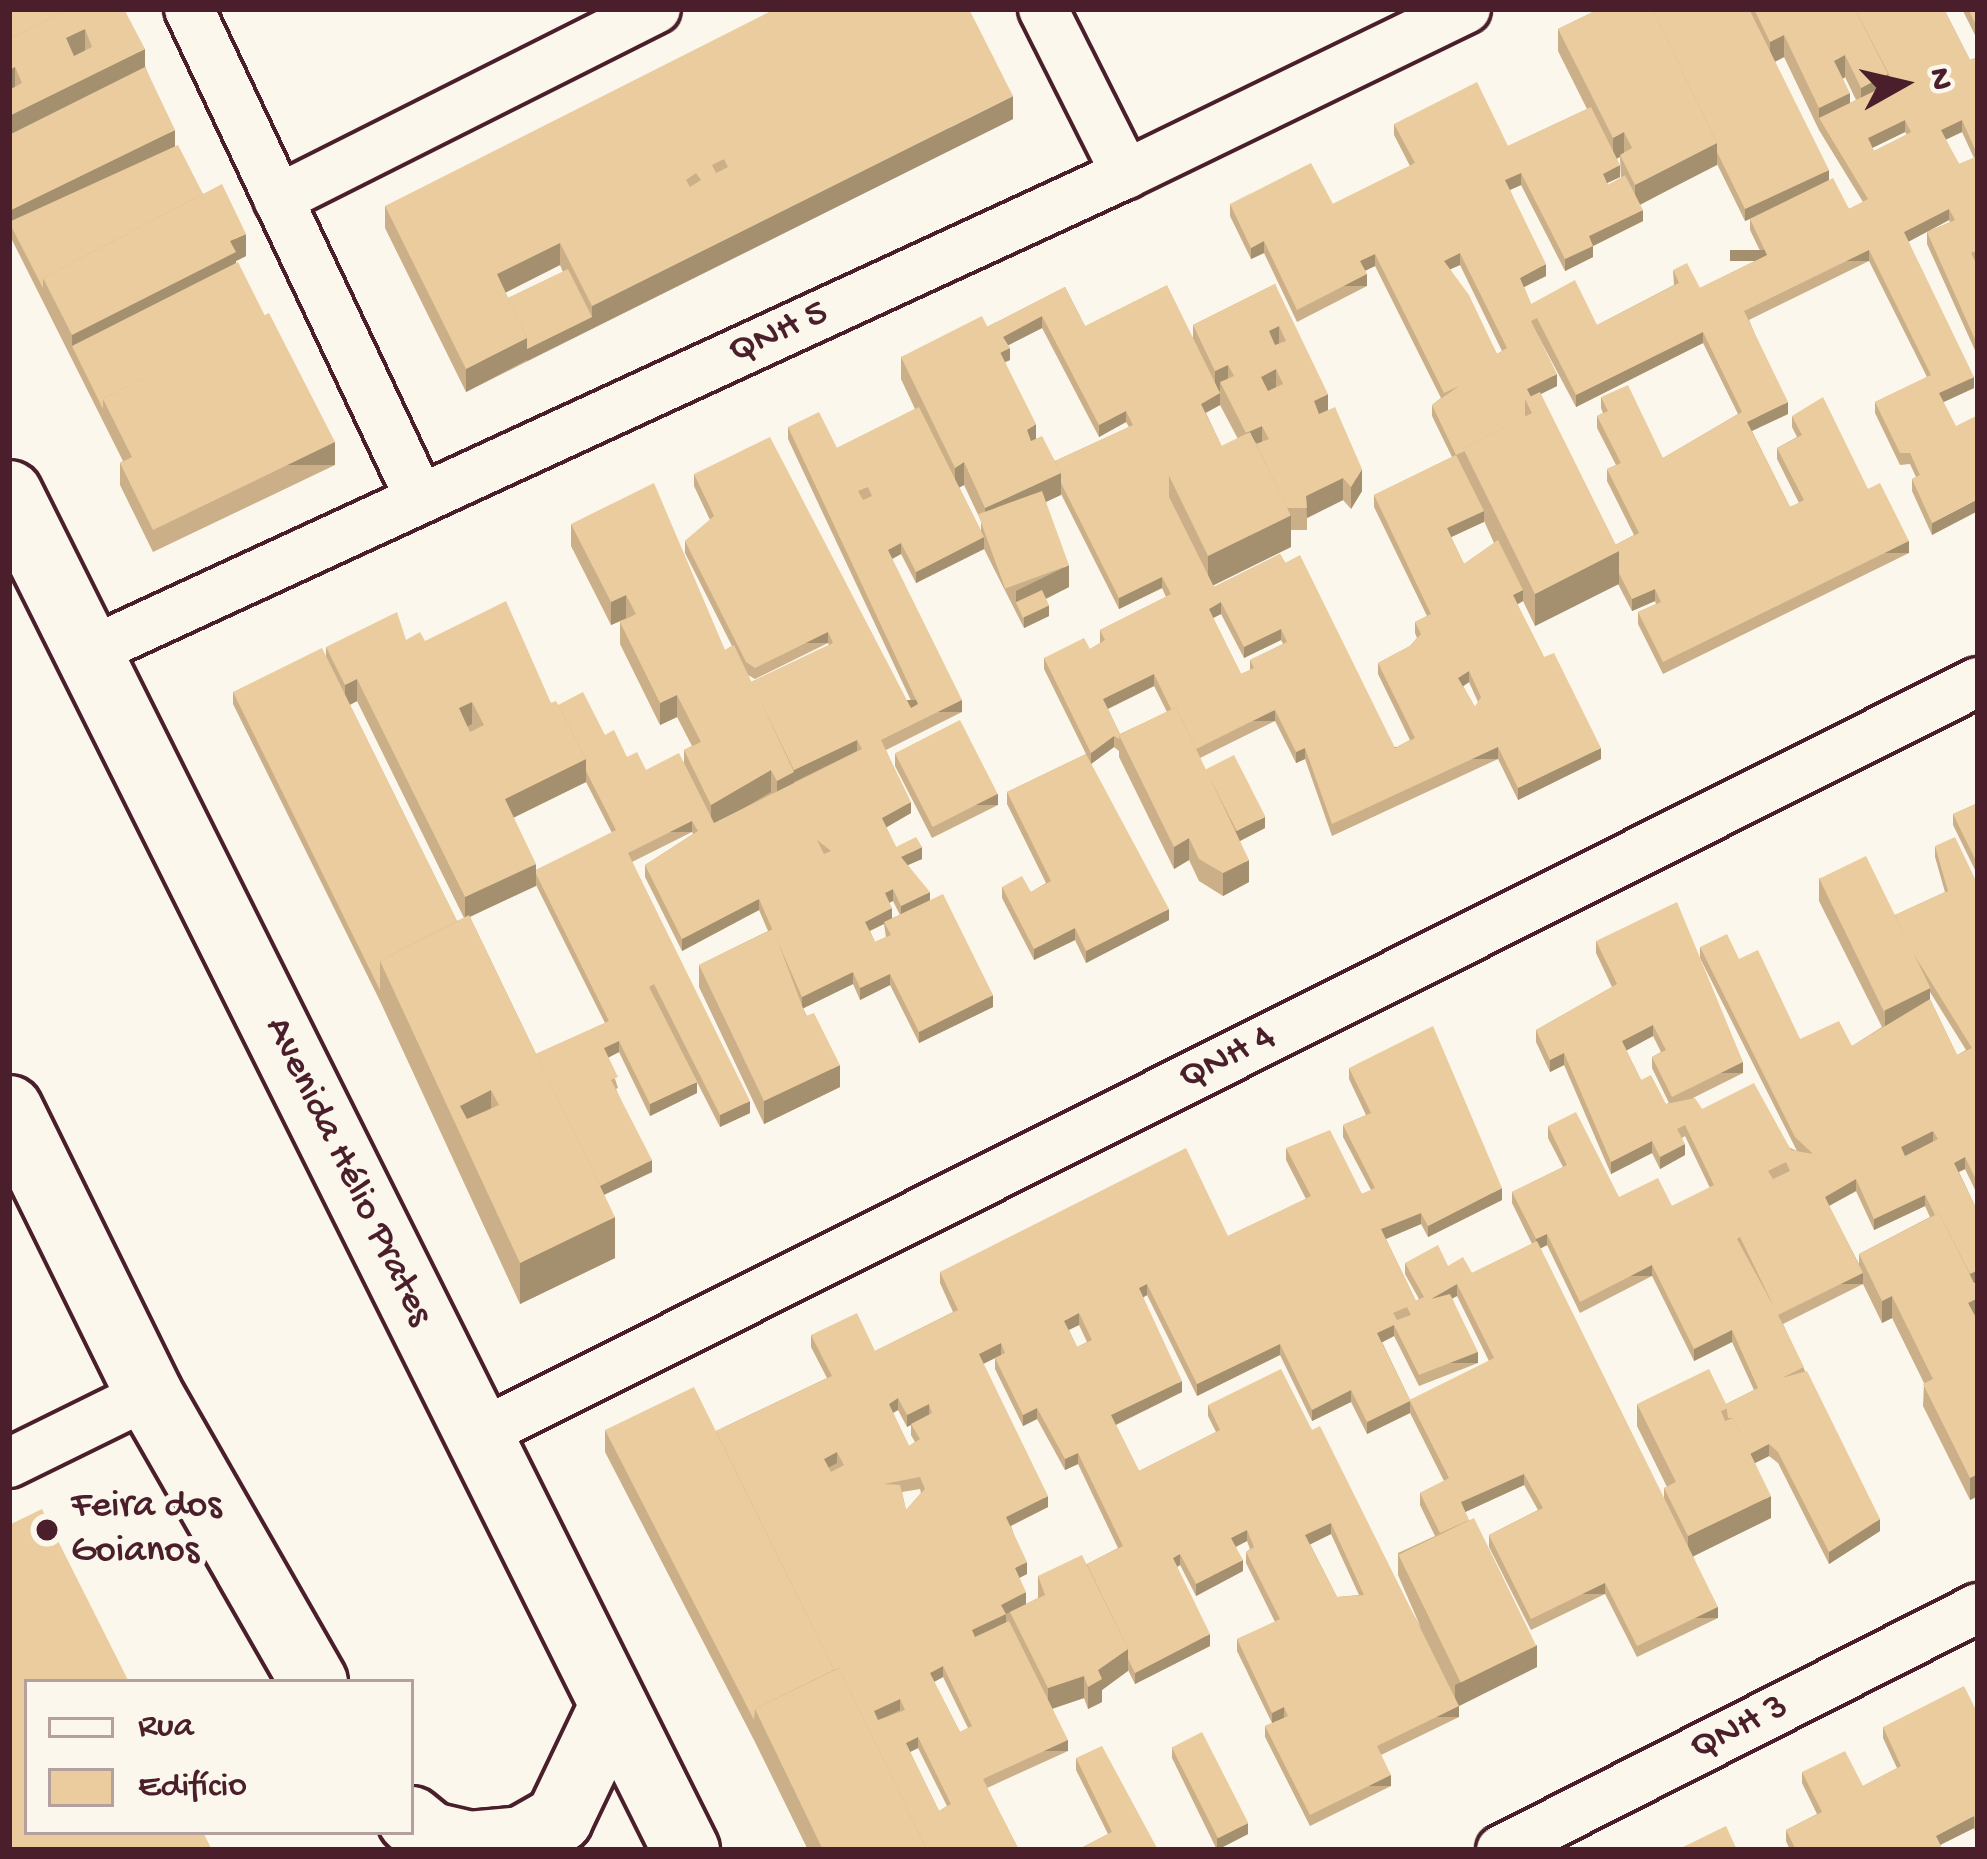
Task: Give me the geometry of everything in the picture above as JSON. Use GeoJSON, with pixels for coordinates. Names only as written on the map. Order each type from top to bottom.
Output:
{"type":"FeatureCollection","features":[{"type":"Feature","properties":{"kind":"main road","name":"Avenida Hélio Prates"},"geometry":{"type":"LineString","coordinates":[[9,494],[686,1850]]}},
{"type":"Feature","properties":{"kind":"main road"},"geometry":{"type":"LineString","coordinates":[[9,1108],[149,1394],[312,1679]]}},
{"type":"Feature","properties":{"kind":"main road"},"geometry":{"type":"LineString","coordinates":[[414,1822],[431,1836],[469,1845],[522,1840],[560,1819],[614,1706]]}},
{"type":"Feature","properties":{"kind":"street"},"geometry":{"type":"LineString","coordinates":[[189,9],[420,500]]}},
{"type":"Feature","properties":{"kind":"street"},"geometry":{"type":"LineString","coordinates":[[278,199],[656,9]]}},
{"type":"Feature","properties":{"kind":"street"},"geometry":{"type":"LineString","coordinates":[[1043,9],[1126,175]]}},
{"type":"Feature","properties":{"kind":"street","name":"QNH 5"},"geometry":{"type":"LineString","coordinates":[[89,652],[1126,175],[1466,9]]}},
{"type":"Feature","properties":{"kind":"street","name":"QNH 4"},"geometry":{"type":"LineString","coordinates":[[478,1435],[1978,682]]}},
{"type":"Feature","properties":{"kind":"street"},"geometry":{"type":"LineString","coordinates":[[9,1463],[149,1394]]}},
{"type":"Feature","properties":{"kind":"street","name":"QNH 3"},"geometry":{"type":"LineString","coordinates":[[1501,1850],[1978,1608]]}},
{"type":"Feature","properties":{"kind":"building"},"geometry":{"type":"Polygon","coordinates":[[[9,9],[68,9],[9,39],[9,9]]]}},
{"type":"Feature","properties":{"kind":"building"},"geometry":{"type":"Polygon","coordinates":[[[68,9],[124,9],[145,49],[9,116],[9,90],[22,83],[15,67],[9,70],[9,39],[68,9]],[[85,29],[66,38],[74,56],[92,47],[85,29]]]}},
{"type":"Feature","properties":{"kind":"building"},"geometry":{"type":"Polygon","coordinates":[[[775,9],[969,9],[1013,96],[592,306],[560,243],[497,274],[527,338],[466,369],[385,206],[775,9]],[[724,159],[712,165],[716,173],[728,167],[724,159]],[[696,173],[686,180],[690,187],[701,180],[696,173]]]}},
{"type":"Feature","properties":{"kind":"building"},"geometry":{"type":"Polygon","coordinates":[[[1599,9],[1652,9],[1717,143],[1635,185],[1620,155],[1632,148],[1624,132],[1613,138],[1558,29],[1599,9]]]}},
{"type":"Feature","properties":{"kind":"building"},"geometry":{"type":"Polygon","coordinates":[[[1652,9],[1749,9],[1829,170],[1745,209],[1652,9]]]}},
{"type":"Feature","properties":{"kind":"building"},"geometry":{"type":"Polygon","coordinates":[[[1754,9],[1855,9],[1888,74],[1861,88],[1845,55],[1834,61],[1850,93],[1819,108],[1784,35],[1770,42],[1754,9]]]}},
{"type":"Feature","properties":{"kind":"building"},"geometry":{"type":"Polygon","coordinates":[[[1855,9],[1944,9],[1970,60],[1978,58],[1978,156],[1978,250],[1971,253],[1978,267],[1978,346],[1927,232],[1955,220],[1949,209],[1904,232],[1974,377],[1939,393],[1956,426],[1978,415],[1978,499],[1932,523],[1912,479],[1920,475],[1910,453],[1900,453],[1875,402],[1931,375],[1869,250],[1744,311],[1788,402],[1747,422],[1790,507],[1804,500],[1777,448],[1802,435],[1792,416],[1823,397],[1868,489],[1880,483],[1909,541],[1663,662],[1638,612],[1661,602],[1655,589],[1632,599],[1619,573],[1615,545],[1639,533],[1607,469],[1621,463],[1597,416],[1608,411],[1601,397],[1628,385],[1663,458],[1742,412],[1703,332],[1576,395],[1537,318],[1531,321],[1557,374],[1527,389],[1531,397],[1525,399],[1525,417],[1456,455],[1432,405],[1459,386],[1444,393],[1375,254],[1360,261],[1367,274],[1297,310],[1264,241],[1251,248],[1230,204],[1311,163],[1333,204],[1415,163],[1394,124],[1477,82],[1508,146],[1591,107],[1620,165],[1603,174],[1608,185],[1625,175],[1643,210],[1589,236],[1593,246],[1565,259],[1521,173],[1505,180],[1546,264],[1520,278],[1531,304],[1575,280],[1597,325],[1679,283],[1673,270],[1687,263],[1700,288],[1767,255],[1750,219],[1833,178],[1849,209],[1868,199],[1819,118],[1893,82],[1855,9]],[[1905,120],[1868,138],[1874,151],[1911,132],[1905,120]],[[1962,120],[1941,130],[1959,164],[1978,156],[1962,120]],[[1460,253],[1444,261],[1469,295],[1497,354],[1507,348],[1460,253]]]}},
{"type":"Feature","properties":{"kind":"building"},"geometry":{"type":"Polygon","coordinates":[[[1968,9],[1978,9],[1978,29],[1968,9]]]}},
{"type":"Feature","properties":{"kind":"building"},"geometry":{"type":"Polygon","coordinates":[[[145,67],[175,130],[9,211],[9,135],[145,67]]]}},
{"type":"Feature","properties":{"kind":"building"},"geometry":{"type":"Polygon","coordinates":[[[178,145],[203,194],[43,278],[43,288],[9,222],[178,145]]]}},
{"type":"Feature","properties":{"kind":"building"},"geometry":{"type":"Polygon","coordinates":[[[222,184],[246,234],[230,241],[236,252],[72,335],[43,278],[222,184]]]}},
{"type":"Feature","properties":{"kind":"building"},"geometry":{"type":"Polygon","coordinates":[[[238,262],[265,316],[103,399],[103,409],[72,346],[238,262]]]}},
{"type":"Feature","properties":{"kind":"building"},"geometry":{"type":"Polygon","coordinates":[[[568,269],[592,317],[527,349],[527,338],[508,298],[568,269]]]}},
{"type":"Feature","properties":{"kind":"building"},"geometry":{"type":"Polygon","coordinates":[[[1275,284],[1328,394],[1314,401],[1319,414],[1335,407],[1362,469],[1351,487],[1343,478],[1306,496],[1307,508],[1287,508],[1256,444],[1269,439],[1262,426],[1246,433],[1220,382],[1234,376],[1228,365],[1215,371],[1193,325],[1275,284]],[[1279,326],[1269,331],[1275,345],[1286,341],[1279,326]],[[1276,369],[1261,377],[1268,391],[1283,384],[1276,369]]]}},
{"type":"Feature","properties":{"kind":"building"},"geometry":{"type":"Polygon","coordinates":[[[1167,285],[1220,393],[1201,404],[1222,447],[1169,476],[1169,497],[1214,587],[1280,554],[1285,563],[1300,555],[1395,748],[1415,738],[1378,663],[1410,646],[1421,634],[1415,622],[1431,614],[1374,495],[1456,455],[1484,511],[1447,528],[1464,564],[1498,540],[1523,590],[1513,595],[1544,657],[1554,653],[1601,748],[1518,788],[1498,747],[1332,824],[1305,748],[1296,752],[1275,710],[1196,749],[1154,674],[1103,699],[1119,739],[1114,736],[1091,753],[1044,658],[1084,638],[1090,649],[1105,640],[1100,630],[1171,594],[1162,577],[1119,598],[1061,483],[1055,461],[1133,425],[1126,411],[1099,425],[1042,316],[1003,337],[1010,348],[1000,353],[987,327],[1065,287],[1085,326],[1167,285]],[[1221,602],[1209,609],[1241,674],[1254,668],[1250,660],[1287,642],[1281,629],[1244,647],[1221,602]],[[1469,671],[1458,678],[1475,707],[1481,697],[1469,671]]]}},
{"type":"Feature","properties":{"kind":"building"},"geometry":{"type":"Polygon","coordinates":[[[269,313],[335,442],[153,530],[120,463],[132,457],[103,399],[269,313]]]}},
{"type":"Feature","properties":{"kind":"building"},"geometry":{"type":"Polygon","coordinates":[[[982,316],[1036,424],[1027,430],[1031,441],[1042,436],[1061,473],[985,508],[964,462],[955,468],[901,357],[982,316]]]}},
{"type":"Feature","properties":{"kind":"building"},"geometry":{"type":"Polygon","coordinates":[[[1540,392],[1619,551],[1535,594],[1463,448],[1532,413],[1525,399],[1540,392]]]}},
{"type":"Feature","properties":{"kind":"building"},"geometry":{"type":"Polygon","coordinates":[[[919,407],[984,537],[916,572],[901,543],[888,550],[962,700],[881,740],[911,802],[882,818],[896,847],[916,837],[922,847],[901,857],[930,892],[901,906],[893,889],[885,893],[892,908],[865,922],[875,942],[891,935],[884,922],[943,894],[993,995],[919,1032],[890,974],[860,988],[853,972],[802,997],[759,899],[682,939],[645,865],[698,831],[692,821],[628,853],[750,1101],[720,1115],[654,984],[649,987],[697,1082],[650,1104],[619,1041],[604,1048],[618,1077],[611,1080],[652,1160],[600,1186],[536,1054],[609,1021],[536,874],[616,830],[558,705],[583,692],[605,735],[614,730],[627,757],[637,752],[646,770],[679,753],[714,823],[862,749],[857,740],[794,770],[751,682],[833,643],[828,632],[755,668],[746,662],[685,541],[714,516],[694,474],[770,437],[911,708],[918,704],[788,427],[819,412],[837,448],[919,407]],[[868,487],[858,491],[863,500],[872,496],[868,487]]]}},
{"type":"Feature","properties":{"kind":"building"},"geometry":{"type":"Polygon","coordinates":[[[1250,432],[1291,516],[1208,556],[1167,472],[1250,432]]]}},
{"type":"Feature","properties":{"kind":"building"},"geometry":{"type":"Polygon","coordinates":[[[654,483],[725,650],[734,645],[794,772],[777,781],[771,770],[711,805],[684,750],[701,742],[677,695],[660,703],[620,622],[636,614],[626,595],[611,602],[571,524],[654,483]]]}},
{"type":"Feature","properties":{"kind":"building"},"geometry":{"type":"Polygon","coordinates":[[[1042,491],[1069,565],[1005,588],[978,514],[1042,491]]]}},
{"type":"Feature","properties":{"kind":"building"},"geometry":{"type":"Polygon","coordinates":[[[1042,590],[1049,605],[1023,618],[1016,602],[1042,590]]]}},
{"type":"Feature","properties":{"kind":"building"},"geometry":{"type":"Polygon","coordinates":[[[506,601],[551,703],[556,701],[586,759],[505,799],[536,864],[465,897],[357,679],[345,685],[326,647],[397,612],[406,640],[420,632],[425,641],[506,601]],[[472,702],[459,708],[470,732],[484,725],[472,702]]]}},
{"type":"Feature","properties":{"kind":"building"},"geometry":{"type":"Polygon","coordinates":[[[322,648],[457,921],[380,961],[380,990],[233,692],[322,648]]]}},
{"type":"Feature","properties":{"kind":"building"},"geometry":{"type":"Polygon","coordinates":[[[1176,707],[1249,860],[1223,873],[1199,859],[1189,838],[1174,847],[1119,735],[1176,707]]]}},
{"type":"Feature","properties":{"kind":"building"},"geometry":{"type":"Polygon","coordinates":[[[960,720],[998,794],[933,827],[895,753],[960,720]]]}},
{"type":"Feature","properties":{"kind":"building"},"geometry":{"type":"Polygon","coordinates":[[[1086,754],[1169,909],[1086,951],[1075,928],[1034,949],[1002,887],[1022,876],[1031,892],[1051,881],[1007,792],[1086,754]]]}},
{"type":"Feature","properties":{"kind":"building"},"geometry":{"type":"Polygon","coordinates":[[[1234,755],[1265,816],[1237,831],[1205,770],[1234,755]]]}},
{"type":"Feature","properties":{"kind":"building"},"geometry":{"type":"Polygon","coordinates":[[[1978,803],[1978,865],[1953,814],[1978,803]]]}},
{"type":"Feature","properties":{"kind":"building"},"geometry":{"type":"Polygon","coordinates":[[[1955,837],[1978,885],[1978,1184],[1965,1157],[1954,1163],[1978,1212],[1978,1270],[1970,1274],[1925,1195],[1874,1219],[1856,1179],[1825,1197],[1863,1273],[1778,1315],[1804,1367],[1782,1378],[1807,1371],[1880,1519],[1829,1552],[1778,1452],[1769,1444],[1750,1454],[1733,1418],[1728,1418],[1726,1404],[1758,1388],[1732,1330],[1694,1349],[1652,1265],[1580,1302],[1547,1234],[1536,1239],[1512,1192],[1567,1165],[1548,1126],[1576,1112],[1619,1197],[1658,1178],[1672,1206],[1714,1185],[1685,1125],[1677,1129],[1685,1144],[1660,1157],[1652,1141],[1611,1162],[1564,1053],[1550,1060],[1536,1030],[1617,984],[1596,941],[1677,902],[1743,1062],[1672,1097],[1652,1057],[1666,1050],[1653,1025],[1622,1041],[1641,1080],[1651,1075],[1666,1104],[1695,1098],[1702,1109],[1754,1083],[1791,1150],[1813,1154],[1795,1137],[1700,947],[1727,934],[1739,959],[1758,950],[1800,1039],[1839,1021],[1852,1046],[1930,999],[1957,1055],[1972,1048],[1895,915],[1948,891],[1935,846],[1955,837]],[[1933,1131],[1901,1147],[1905,1156],[1938,1139],[1933,1131]],[[1786,1162],[1768,1171],[1773,1179],[1790,1171],[1786,1162]],[[1740,1237],[1737,1239],[1775,1309],[1740,1237]]]}},
{"type":"Feature","properties":{"kind":"building"},"geometry":{"type":"Polygon","coordinates":[[[1866,856],[1930,988],[1884,1011],[1819,879],[1866,856]]]}},
{"type":"Feature","properties":{"kind":"building"},"geometry":{"type":"Polygon","coordinates":[[[469,915],[615,1217],[520,1263],[380,961],[469,915]],[[491,1090],[460,1106],[467,1119],[499,1105],[491,1090]]]}},
{"type":"Feature","properties":{"kind":"building"},"geometry":{"type":"Polygon","coordinates":[[[773,929],[806,1016],[814,1013],[840,1065],[764,1101],[699,965],[773,929]]]}},
{"type":"Feature","properties":{"kind":"building"},"geometry":{"type":"Polygon","coordinates":[[[1433,1026],[1502,1188],[1428,1226],[1421,1213],[1381,1229],[1416,1301],[1424,1297],[1405,1263],[1438,1245],[1448,1266],[1463,1257],[1472,1273],[1537,1241],[1718,1607],[1637,1646],[1605,1583],[1531,1619],[1489,1535],[1543,1508],[1524,1474],[1461,1502],[1469,1520],[1440,1533],[1420,1493],[1449,1478],[1410,1401],[1367,1422],[1351,1390],[1312,1410],[1280,1344],[1197,1384],[1147,1284],[1139,1288],[1182,1381],[1111,1415],[1139,1471],[1220,1430],[1208,1405],[1281,1369],[1312,1430],[1320,1426],[1459,1706],[1377,1746],[1391,1775],[1310,1815],[1265,1726],[1288,1716],[1284,1707],[1272,1713],[1237,1639],[1280,1619],[1246,1552],[1254,1547],[1247,1530],[1231,1538],[1243,1560],[1196,1584],[1180,1554],[1173,1558],[1210,1634],[1135,1673],[1087,1564],[1123,1546],[1078,1453],[1065,1459],[1037,1408],[1023,1415],[995,1358],[1005,1353],[1001,1343],[979,1354],[1048,1496],[1006,1517],[1027,1562],[1015,1568],[1026,1592],[1001,1605],[1006,1614],[972,1630],[975,1637],[1009,1621],[1068,1740],[983,1779],[1019,1850],[927,1850],[716,1431],[832,1376],[811,1335],[857,1313],[875,1351],[958,1310],[940,1272],[1186,1148],[1228,1236],[1311,1196],[1286,1148],[1330,1130],[1362,1194],[1375,1188],[1343,1125],[1371,1113],[1349,1068],[1433,1026]],[[1457,1284],[1431,1299],[1450,1294],[1478,1352],[1419,1375],[1394,1325],[1377,1333],[1410,1400],[1494,1358],[1457,1284]],[[1407,1307],[1393,1313],[1397,1320],[1411,1315],[1407,1307]],[[1079,1313],[1064,1321],[1077,1347],[1092,1340],[1079,1313]],[[898,1398],[889,1404],[909,1446],[920,1439],[911,1424],[932,1413],[929,1404],[907,1415],[898,1398]],[[837,1452],[824,1459],[831,1472],[844,1465],[837,1452]],[[920,1477],[884,1484],[900,1485],[906,1510],[925,1489],[920,1477]],[[1331,1523],[1305,1535],[1337,1597],[1364,1595],[1331,1523]],[[943,1666],[930,1673],[960,1732],[972,1726],[943,1666]],[[900,1699],[874,1711],[878,1720],[905,1710],[900,1699]],[[918,1737],[906,1743],[939,1811],[951,1804],[918,1737]]]}},
{"type":"Feature","properties":{"kind":"building"},"geometry":{"type":"Polygon","coordinates":[[[1939,1213],[1978,1291],[1978,1298],[1968,1303],[1978,1315],[1978,1474],[1970,1478],[1923,1384],[1933,1379],[1892,1296],[1882,1301],[1859,1254],[1939,1213]]]}},
{"type":"Feature","properties":{"kind":"building"},"geometry":{"type":"Polygon","coordinates":[[[1709,1369],[1728,1408],[1721,1411],[1725,1421],[1733,1418],[1771,1496],[1688,1536],[1664,1488],[1676,1482],[1637,1404],[1709,1369]]]}},
{"type":"Feature","properties":{"kind":"building"},"geometry":{"type":"Polygon","coordinates":[[[694,1387],[834,1670],[755,1709],[754,1720],[605,1430],[694,1387]]]}},
{"type":"Feature","properties":{"kind":"building"},"geometry":{"type":"Polygon","coordinates":[[[42,1509],[127,1679],[24,1679],[24,1835],[204,1835],[212,1850],[9,1850],[9,1525],[42,1509]]]}},
{"type":"Feature","properties":{"kind":"building"},"geometry":{"type":"Polygon","coordinates":[[[1474,1518],[1536,1646],[1461,1682],[1399,1555],[1474,1518]]]}},
{"type":"Feature","properties":{"kind":"building"},"geometry":{"type":"Polygon","coordinates":[[[1082,1555],[1128,1649],[1098,1670],[1102,1679],[1088,1687],[1084,1676],[1048,1688],[1010,1612],[1045,1595],[1038,1576],[1082,1555]]]}},
{"type":"Feature","properties":{"kind":"building"},"geometry":{"type":"Polygon","coordinates":[[[839,1668],[927,1850],[823,1850],[755,1709],[839,1668]]]}},
{"type":"Feature","properties":{"kind":"building"},"geometry":{"type":"Polygon","coordinates":[[[1964,1686],[1978,1714],[1978,1829],[1974,1816],[1936,1836],[1943,1850],[1796,1850],[1786,1830],[1822,1812],[1802,1772],[1845,1751],[1863,1786],[1901,1766],[1883,1727],[1964,1686]]]}},
{"type":"Feature","properties":{"kind":"building"},"geometry":{"type":"Polygon","coordinates":[[[1202,1732],[1248,1823],[1218,1838],[1172,1747],[1202,1732]]]}},
{"type":"Feature","properties":{"kind":"building"},"geometry":{"type":"Polygon","coordinates":[[[1102,1746],[1157,1848],[1084,1850],[1112,1832],[1076,1758],[1102,1746]]]}},
{"type":"Feature","properties":{"kind":"building"},"geometry":{"type":"Polygon","coordinates":[[[1726,1826],[1737,1850],[1677,1850],[1726,1826]]]}},
{"type":"Feature","properties":{"kind":"place","name":"Feira dos Goianos"},"geometry":{"type":"Point","coordinates":[47,1530]}}]}
